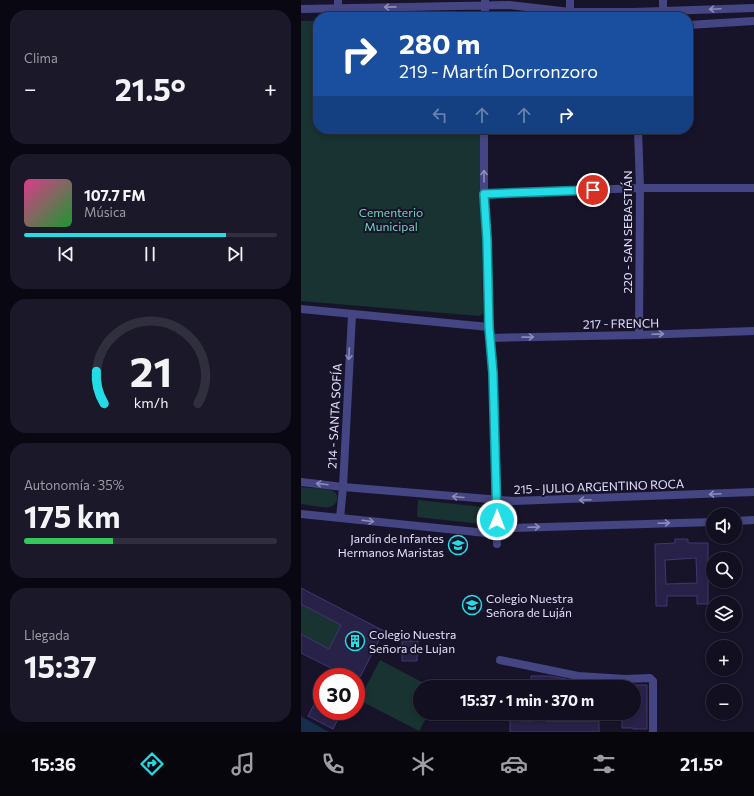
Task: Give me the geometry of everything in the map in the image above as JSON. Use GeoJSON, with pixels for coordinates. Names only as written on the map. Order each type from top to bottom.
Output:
{"type":"FeatureCollection","features":[{"type":"Feature","properties":{"kind":"street"},"geometry":{"type":"LineString","coordinates":[[509,5],[517,0]]}},
{"type":"Feature","properties":{"kind":"street"},"geometry":{"type":"LineString","coordinates":[[301,9],[338,4],[485,3],[570,12],[570,0]]}},
{"type":"Feature","properties":{"kind":"street"},"geometry":{"type":"LineString","coordinates":[[663,0],[663,12],[754,8]]}},
{"type":"Feature","properties":{"kind":"street"},"geometry":{"type":"LineString","coordinates":[[693,25],[754,21]]}},
{"type":"Feature","properties":{"kind":"street"},"geometry":{"type":"LineString","coordinates":[[484,134],[484,194],[487,240],[489,338],[493,373],[497,544]]}},
{"type":"Feature","properties":{"kind":"street","name":"220 - SAN SEBASTIÁN"},"geometry":{"type":"LineString","coordinates":[[638,134],[640,188],[639,335]]}},
{"type":"Feature","properties":{"kind":"street"},"geometry":{"type":"LineString","coordinates":[[484,194],[640,188],[754,188]]}},
{"type":"Feature","properties":{"kind":"street"},"geometry":{"type":"LineString","coordinates":[[301,309],[351,315],[489,327]]}},
{"type":"Feature","properties":{"kind":"street","name":"214 - SANTA SOFÍA"},"geometry":{"type":"LineString","coordinates":[[340,518],[343,487],[351,315]]}},
{"type":"Feature","properties":{"kind":"street","name":"217 - FRENCH"},"geometry":{"type":"LineString","coordinates":[[489,338],[754,331]]}},
{"type":"Feature","properties":{"kind":"street","name":"215 - JULIO ARGENTINO ROCA"},"geometry":{"type":"LineString","coordinates":[[301,482],[497,501],[548,501],[754,492]]}},
{"type":"Feature","properties":{"kind":"street"},"geometry":{"type":"LineString","coordinates":[[301,514],[496,534],[512,528],[706,522]]}},
{"type":"Feature","properties":{"kind":"street"},"geometry":{"type":"LineString","coordinates":[[742,521],[754,520]]}},
{"type":"Feature","properties":{"kind":"street"},"geometry":{"type":"LineString","coordinates":[[500,660],[578,676],[625,679],[650,678],[653,681],[653,732]]}},
{"type":"Feature","properties":{"kind":"green space","name":"Cementerio Municipal"},"geometry":{"type":"Polygon","coordinates":[[[301,21],[313,21],[313,134],[480,134],[483,313],[480,316],[301,301],[301,21]]]}},
{"type":"Feature","properties":{"kind":"green space"},"geometry":{"type":"Polygon","coordinates":[[[301,487],[333,491],[337,495],[337,500],[332,506],[329,507],[301,504],[301,487]]]}},
{"type":"Feature","properties":{"kind":"green space"},"geometry":{"type":"Polygon","coordinates":[[[418,500],[492,508],[490,525],[417,517],[418,500]]]}},
{"type":"Feature","properties":{"kind":"green space"},"geometry":{"type":"Polygon","coordinates":[[[301,604],[341,625],[329,649],[301,634],[301,604]]]}},
{"type":"Feature","properties":{"kind":"green space"},"geometry":{"type":"Polygon","coordinates":[[[380,660],[418,680],[413,680],[413,720],[425,720],[419,731],[365,703],[365,689],[380,660]]]}},
{"type":"Feature","properties":{"kind":"water"},"geometry":{"type":"Polygon","coordinates":[[[301,716],[304,718],[329,732],[301,732],[301,716]]]}},
{"type":"Feature","properties":{"kind":"building"},"geometry":{"type":"Polygon","coordinates":[[[675,539],[688,539],[688,543],[708,544],[708,552],[706,552],[706,588],[708,588],[708,596],[706,596],[706,604],[697,604],[697,596],[667,596],[667,606],[656,606],[655,544],[675,543],[675,539]],[[696,558],[665,560],[666,584],[697,583],[696,558]]]}},
{"type":"Feature","properties":{"kind":"building","name":"Colegio Nuestra Señora de Lujan"},"geometry":{"type":"Polygon","coordinates":[[[301,588],[384,631],[365,668],[331,668],[301,653],[301,634],[329,649],[341,625],[301,604],[301,588]]]}},
{"type":"Feature","properties":{"kind":"building"},"geometry":{"type":"Polygon","coordinates":[[[402,641],[418,641],[417,661],[402,661],[402,641]]]}},
{"type":"Feature","properties":{"kind":"building"},"geometry":{"type":"Polygon","coordinates":[[[531,676],[549,676],[566,679],[566,680],[531,680],[531,676]]]}},
{"type":"Feature","properties":{"kind":"building"},"geometry":{"type":"Polygon","coordinates":[[[641,685],[647,685],[647,729],[622,728],[622,720],[641,720],[641,685]]]}},
{"type":"Feature","properties":{"kind":"building"},"geometry":{"type":"Polygon","coordinates":[[[313,707],[313,719],[308,716],[313,707]]]}},
{"type":"Feature","properties":{"kind":"building"},"geometry":{"type":"Polygon","coordinates":[[[316,720],[338,720],[333,729],[316,720]]]}},
{"type":"Feature","properties":{"kind":"building"},"geometry":{"type":"Polygon","coordinates":[[[510,720],[599,721],[599,732],[510,732],[510,720]]]}},
{"type":"Feature","properties":{"kind":"place","name":"Jardín de Infantes Hermanos Maristas"},"geometry":{"type":"Point","coordinates":[458,545]}},
{"type":"Feature","properties":{"kind":"place","name":"Colegio Nuestra Señora de Luján"},"geometry":{"type":"Point","coordinates":[472,605]}},
{"type":"Feature","properties":{"kind":"place","name":"Colegio Nuestra Señora de Lujan"},"geometry":{"type":"Point","coordinates":[355,641]}},
{"type":"Feature","properties":{"kind":"route"},"geometry":{"type":"LineString","coordinates":[[497,520],[493,373],[489,338],[487,240],[484,194],[593,190]]}}]}
